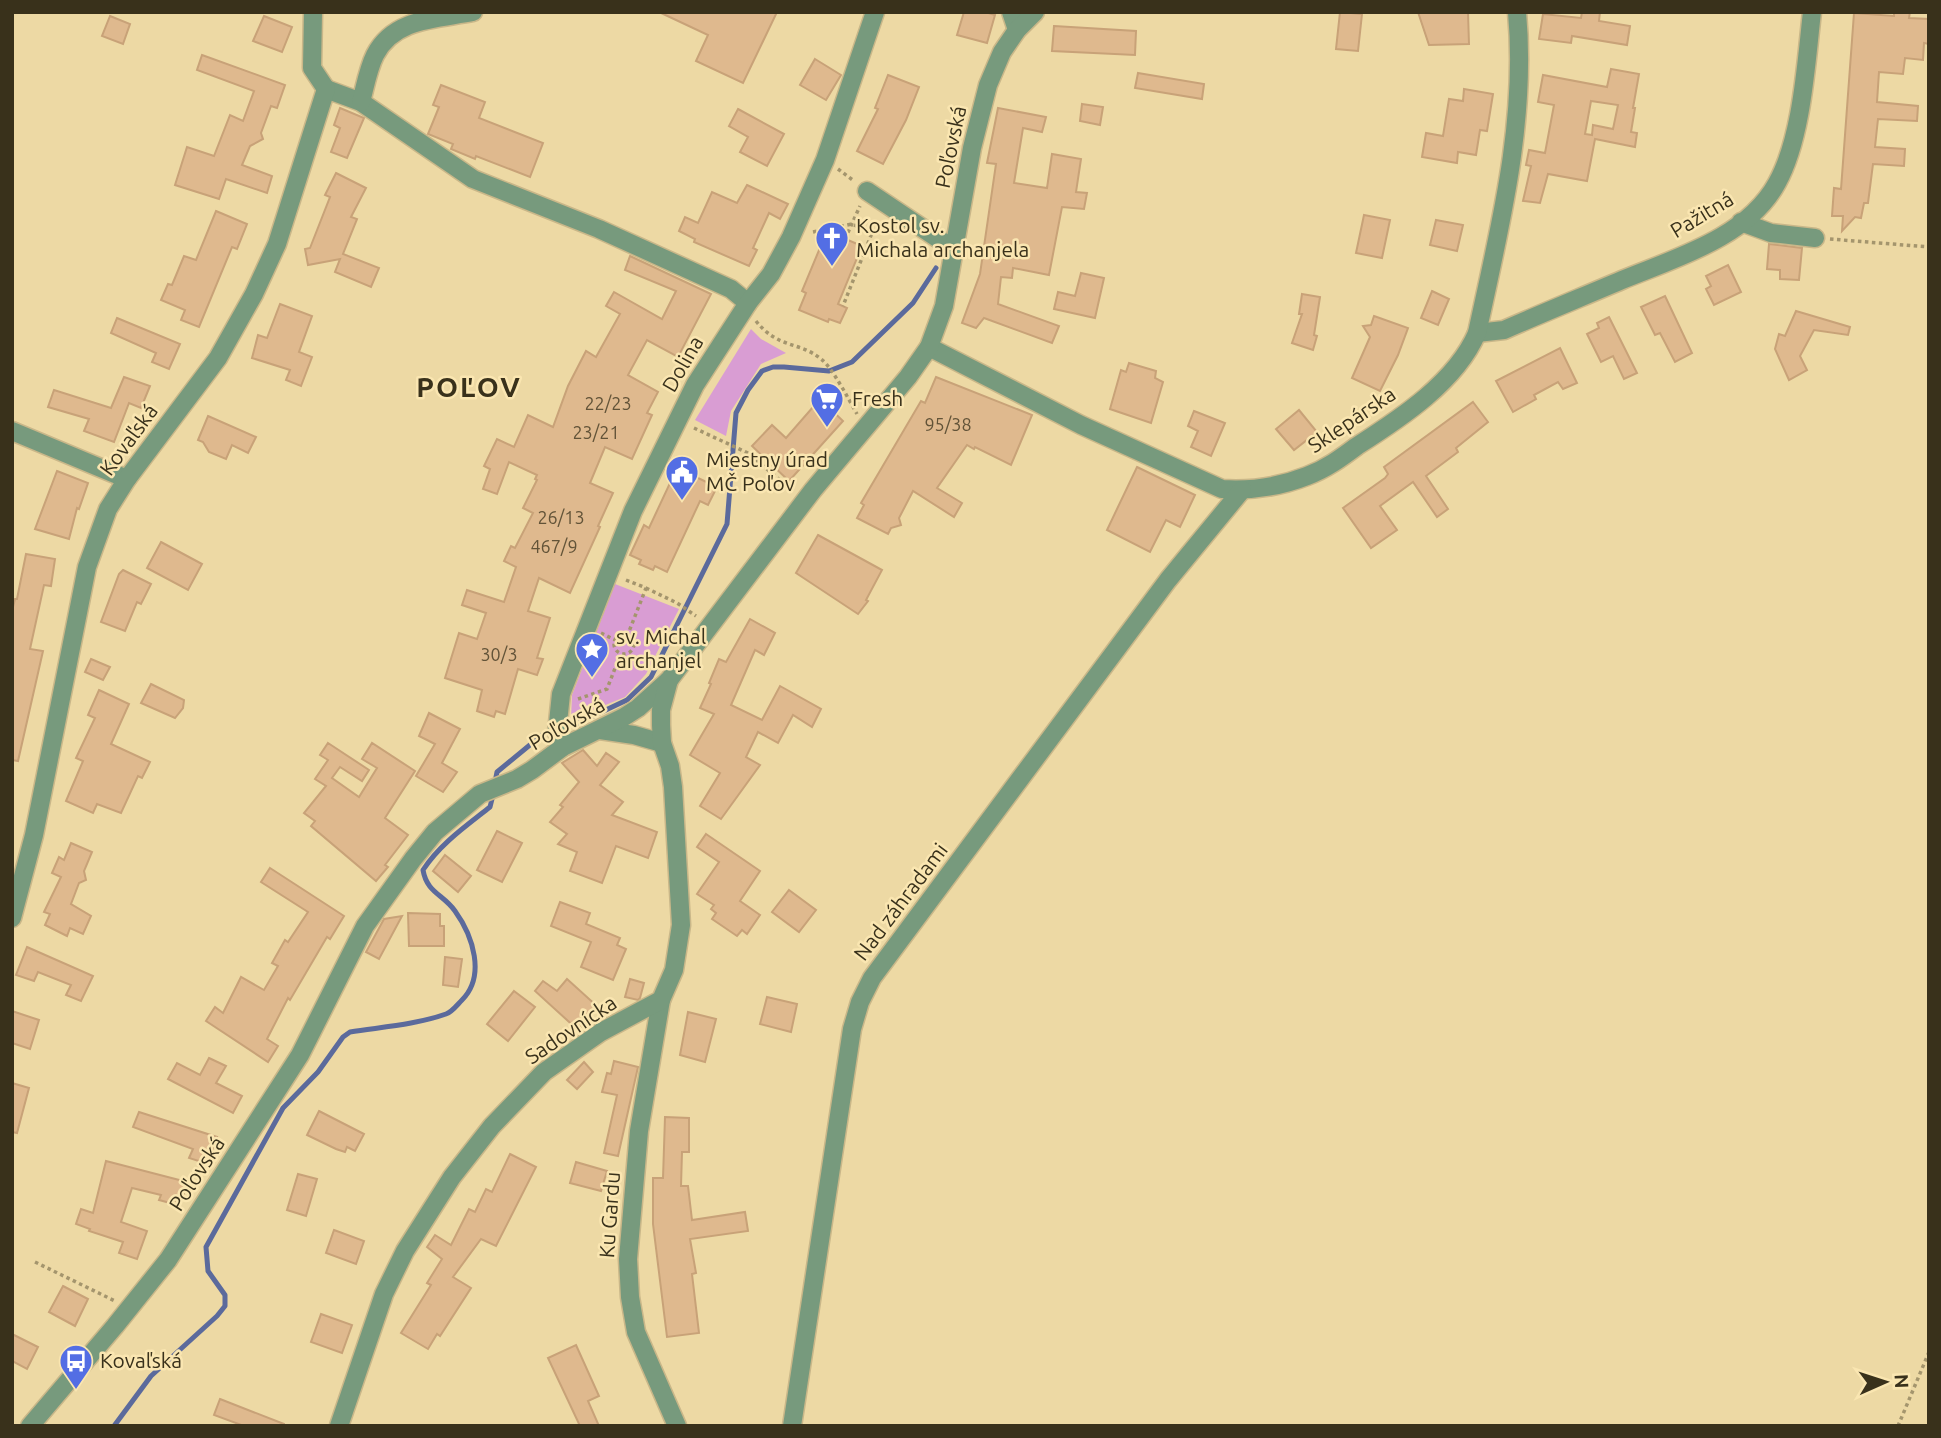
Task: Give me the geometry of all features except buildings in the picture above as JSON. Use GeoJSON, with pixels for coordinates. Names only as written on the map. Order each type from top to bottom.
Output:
{"type":"FeatureCollection","features":[{"type":"Feature","properties":{"kind":"street"},"geometry":{"type":"LineString","coordinates":[[313,12],[312,68],[326,89],[361,103],[473,179],[623,240],[731,289],[746,307]]}},
{"type":"Feature","properties":{"kind":"street"},"geometry":{"type":"LineString","coordinates":[[361,103],[375,55],[389,35],[407,25],[473,12]]}},
{"type":"Feature","properties":{"kind":"street","name":"Dolina"},"geometry":{"type":"LineString","coordinates":[[562,747],[558,732],[558,705],[564,683],[633,511],[695,385],[771,274],[791,237],[825,160],[874,12]]}},
{"type":"Feature","properties":{"kind":"street"},"geometry":{"type":"LineString","coordinates":[[1011,12],[1017,30]]}},
{"type":"Feature","properties":{"kind":"street","name":"Poľovská"},"geometry":{"type":"LineString","coordinates":[[30,1426],[168,1260],[300,1055],[365,926],[412,859],[435,832],[468,802],[532,770],[562,747],[600,730],[638,708],[669,680],[805,501],[929,347],[944,306],[972,148],[988,85],[1002,52],[1017,30],[1035,12]]}},
{"type":"Feature","properties":{"kind":"street","name":"Sklepárska"},"geometry":{"type":"LineString","coordinates":[[929,347],[1081,425],[1222,489],[1242,490],[1287,483],[1330,466],[1404,415],[1458,366],[1470,350],[1477,333],[1509,183],[1518,97],[1517,12]]}},
{"type":"Feature","properties":{"kind":"street","name":"Pažitná"},"geometry":{"type":"LineString","coordinates":[[1477,333],[1504,330],[1703,246],[1741,222],[1764,202],[1784,168],[1797,121],[1812,12]]}},
{"type":"Feature","properties":{"kind":"street","name":"Kovaľská"},"geometry":{"type":"LineString","coordinates":[[12,918],[37,822],[87,567],[108,509],[127,479],[218,358],[254,294],[277,244],[326,89]]}},
{"type":"Feature","properties":{"kind":"street"},"geometry":{"type":"LineString","coordinates":[[867,191],[955,250]]}},
{"type":"Feature","properties":{"kind":"street"},"geometry":{"type":"LineString","coordinates":[[1741,222],[1771,233],[1815,238]]}},
{"type":"Feature","properties":{"kind":"street"},"geometry":{"type":"LineString","coordinates":[[12,431],[127,479]]}},
{"type":"Feature","properties":{"kind":"street","name":"Nad záhradami"},"geometry":{"type":"LineString","coordinates":[[792,1426],[852,1028],[860,1002],[872,978],[1168,580],[1242,490]]}},
{"type":"Feature","properties":{"kind":"street"},"geometry":{"type":"LineString","coordinates":[[661,1000],[674,970],[681,925],[673,787],[670,766],[662,743],[661,710],[669,680]]}},
{"type":"Feature","properties":{"kind":"street"},"geometry":{"type":"LineString","coordinates":[[600,730],[635,735],[662,743]]}},
{"type":"Feature","properties":{"kind":"street","name":"Sadovnícka"},"geometry":{"type":"LineString","coordinates":[[339,1426],[384,1294],[405,1251],[452,1177],[492,1126],[544,1072],[601,1032],[661,1000]]}},
{"type":"Feature","properties":{"kind":"street","name":"Ku Gardu"},"geometry":{"type":"LineString","coordinates":[[661,1000],[639,1131],[628,1259],[630,1297],[636,1332],[677,1426]]}},
{"type":"Feature","properties":{"kind":"path"},"geometry":{"type":"LineString","coordinates":[[825,160],[867,191],[845,239]]}},
{"type":"Feature","properties":{"kind":"path"},"geometry":{"type":"LineString","coordinates":[[791,237],[852,224],[872,233],[843,306]]}},
{"type":"Feature","properties":{"kind":"path"},"geometry":{"type":"LineString","coordinates":[[1815,238],[1929,247]]}},
{"type":"Feature","properties":{"kind":"path"},"geometry":{"type":"LineString","coordinates":[[746,307],[760,326],[782,342],[824,360],[866,427]]}},
{"type":"Feature","properties":{"kind":"path"},"geometry":{"type":"LineString","coordinates":[[756,334],[760,326]]}},
{"type":"Feature","properties":{"kind":"path"},"geometry":{"type":"LineString","coordinates":[[677,421],[748,453],[805,501]]}},
{"type":"Feature","properties":{"kind":"path"},"geometry":{"type":"LineString","coordinates":[[716,438],[719,432]]}},
{"type":"Feature","properties":{"kind":"path"},"geometry":{"type":"LineString","coordinates":[[608,573],[646,588],[689,611]]}},
{"type":"Feature","properties":{"kind":"path"},"geometry":{"type":"LineString","coordinates":[[628,634],[646,588]]}},
{"type":"Feature","properties":{"kind":"path"},"geometry":{"type":"LineString","coordinates":[[622,634],[628,634],[633,639],[633,649],[628,653],[621,653],[616,650],[615,640],[622,634]]}},
{"type":"Feature","properties":{"kind":"path"},"geometry":{"type":"LineString","coordinates":[[558,705],[607,689],[621,653]]}},
{"type":"Feature","properties":{"kind":"path"},"geometry":{"type":"LineString","coordinates":[[35,1262],[114,1300],[128,1310]]}},
{"type":"Feature","properties":{"kind":"path"},"geometry":{"type":"LineString","coordinates":[[1898,1426],[1929,1352]]}},
{"type":"Feature","properties":{"kind":"shaded area"},"geometry":{"type":"Polygon","coordinates":[[[751,329],[761,339],[786,353],[761,364],[731,411],[726,436],[695,420],[751,329]]]}},
{"type":"Feature","properties":{"kind":"shaded area"},"geometry":{"type":"Polygon","coordinates":[[[615,584],[679,609],[646,674],[625,697],[571,719],[572,695],[615,584]]]}},
{"type":"Feature","properties":{"kind":"waterway"},"geometry":{"type":"LineString","coordinates":[[574,725],[627,700],[651,677],[727,524],[736,413],[762,371],[773,367],[829,371],[852,362],[913,303],[936,268]]}},
{"type":"Feature","properties":{"kind":"waterway"},"geometry":{"type":"LineString","coordinates":[[496,777],[497,772],[542,735]]}},
{"type":"Feature","properties":{"kind":"waterway"},"geometry":{"type":"LineString","coordinates":[[114,1426],[151,1376],[225,1306],[225,1295],[208,1271],[206,1247],[283,1108],[318,1072],[343,1037],[350,1032],[410,1023],[446,1014],[469,990],[475,968],[467,932],[455,911],[428,884],[423,870],[445,844],[490,807],[492,799]]}},
{"type":"Feature","properties":{"kind":"place","name":"Kostol sv. Michala archanjela"},"geometry":{"type":"Point","coordinates":[832,268]}},
{"type":"Feature","properties":{"kind":"place","name":"Fresh"},"geometry":{"type":"Point","coordinates":[827,429]}},
{"type":"Feature","properties":{"kind":"place","name":"Miestny úrad MČ Poľov"},"geometry":{"type":"Point","coordinates":[682,502]}},
{"type":"Feature","properties":{"kind":"place","name":"sv. Michal archanjel"},"geometry":{"type":"Point","coordinates":[592,679]}},
{"type":"Feature","properties":{"kind":"place","name":"Kovaľská"},"geometry":{"type":"Point","coordinates":[76,1391]}},
{"type":"Feature","properties":{"kind":"district","name":"POĽOV"},"geometry":{"type":"Point","coordinates":[469,387]}}]}
